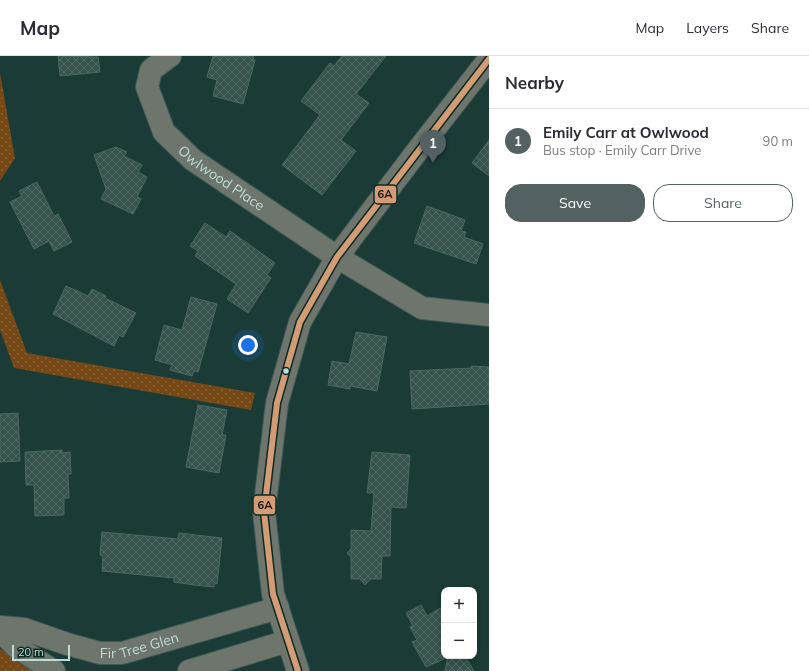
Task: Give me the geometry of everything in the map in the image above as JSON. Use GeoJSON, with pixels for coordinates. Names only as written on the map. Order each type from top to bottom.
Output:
{"type":"FeatureCollection","features":[{"type":"Feature","properties":{"kind":"street","name":"Owlwood Place"},"geometry":{"type":"LineString","coordinates":[[170,56],[146,63],[147,86],[164,132],[193,160],[337,257],[422,308],[489,315]]}},
{"type":"Feature","properties":{"kind":"street"},"geometry":{"type":"LineString","coordinates":[[298,671],[273,594],[264,512],[277,403],[300,322],[337,257],[489,59]]}},
{"type":"Feature","properties":{"kind":"street","name":"Fir Tree Glen"},"geometry":{"type":"LineString","coordinates":[[0,627],[24,629],[100,653],[122,653],[278,608]]}},
{"type":"Feature","properties":{"kind":"street"},"geometry":{"type":"LineString","coordinates":[[0,630],[15,646],[54,671]]}},
{"type":"Feature","properties":{"kind":"street"},"geometry":{"type":"LineString","coordinates":[[189,671],[288,641]]}},
{"type":"Feature","properties":{"kind":"shaded area"},"geometry":{"type":"Polygon","coordinates":[[[0,73],[15,158],[0,181],[0,73]]]}},
{"type":"Feature","properties":{"kind":"shaded area"},"geometry":{"type":"Polygon","coordinates":[[[0,280],[27,353],[255,393],[251,410],[14,368],[0,330],[0,280]]]}},
{"type":"Feature","properties":{"kind":"shaded area"},"geometry":{"type":"Polygon","coordinates":[[[0,649],[35,671],[0,671],[0,649]]]}},
{"type":"Feature","properties":{"kind":"building"},"geometry":{"type":"Polygon","coordinates":[[[58,56],[98,57],[100,72],[60,76],[58,56]]]}},
{"type":"Feature","properties":{"kind":"building"},"geometry":{"type":"Polygon","coordinates":[[[213,56],[254,56],[253,60],[255,60],[243,104],[213,96],[217,80],[207,77],[213,56]]]}},
{"type":"Feature","properties":{"kind":"building"},"geometry":{"type":"Polygon","coordinates":[[[342,56],[386,56],[356,94],[369,103],[341,140],[356,151],[322,195],[282,165],[320,115],[301,101],[330,63],[334,66],[342,56]]]}},
{"type":"Feature","properties":{"kind":"building"},"geometry":{"type":"Polygon","coordinates":[[[489,140],[489,176],[472,163],[489,140]]]}},
{"type":"Feature","properties":{"kind":"building"},"geometry":{"type":"Polygon","coordinates":[[[116,147],[127,152],[124,156],[142,165],[138,172],[147,177],[137,197],[141,199],[133,214],[101,199],[106,189],[94,155],[116,147]]]}},
{"type":"Feature","properties":{"kind":"building"},"geometry":{"type":"Polygon","coordinates":[[[37,182],[54,216],[58,214],[72,242],[54,251],[49,241],[34,249],[10,202],[22,196],[19,191],[37,182]]]}},
{"type":"Feature","properties":{"kind":"building"},"geometry":{"type":"Polygon","coordinates":[[[427,206],[465,220],[461,231],[466,232],[464,237],[483,244],[476,264],[414,243],[427,206]]]}},
{"type":"Feature","properties":{"kind":"building"},"geometry":{"type":"Polygon","coordinates":[[[205,223],[226,237],[230,231],[275,263],[267,275],[271,278],[248,313],[227,299],[236,284],[195,256],[198,251],[190,246],[205,223]]]}},
{"type":"Feature","properties":{"kind":"building"},"geometry":{"type":"Polygon","coordinates":[[[66,286],[88,296],[92,289],[106,296],[105,298],[136,313],[123,337],[119,335],[114,346],[53,314],[66,286]]]}},
{"type":"Feature","properties":{"kind":"building"},"geometry":{"type":"Polygon","coordinates":[[[191,297],[217,304],[198,372],[194,371],[192,376],[170,370],[172,365],[155,360],[164,325],[182,330],[191,297]]]}},
{"type":"Feature","properties":{"kind":"building"},"geometry":{"type":"Polygon","coordinates":[[[356,332],[387,337],[377,391],[350,386],[350,389],[328,385],[332,361],[349,364],[356,332]]]}},
{"type":"Feature","properties":{"kind":"building"},"geometry":{"type":"Polygon","coordinates":[[[471,366],[489,367],[489,404],[412,409],[410,371],[471,368],[471,366]]]}},
{"type":"Feature","properties":{"kind":"building"},"geometry":{"type":"Polygon","coordinates":[[[198,405],[227,410],[222,435],[226,435],[219,473],[186,467],[198,405]]]}},
{"type":"Feature","properties":{"kind":"building"},"geometry":{"type":"Polygon","coordinates":[[[18,413],[20,461],[0,462],[0,414],[18,413]]]}},
{"type":"Feature","properties":{"kind":"building"},"geometry":{"type":"Polygon","coordinates":[[[62,450],[62,453],[70,452],[71,474],[68,474],[69,498],[64,498],[64,515],[35,516],[34,485],[26,485],[25,452],[62,450]]]}},
{"type":"Feature","properties":{"kind":"building"},"geometry":{"type":"Polygon","coordinates":[[[372,452],[410,455],[406,508],[391,507],[390,556],[382,556],[381,579],[371,579],[365,585],[360,579],[351,579],[351,557],[347,553],[351,549],[351,530],[371,531],[374,493],[367,493],[372,452]]]}},
{"type":"Feature","properties":{"kind":"building"},"geometry":{"type":"Polygon","coordinates":[[[102,532],[178,539],[179,533],[222,538],[217,584],[215,583],[214,587],[194,585],[174,582],[174,578],[102,571],[103,556],[100,555],[102,532]]]}},
{"type":"Feature","properties":{"kind":"building"},"geometry":{"type":"Polygon","coordinates":[[[421,605],[427,616],[441,608],[441,659],[444,659],[426,667],[412,642],[417,640],[410,627],[413,626],[406,613],[421,605]]]}},
{"type":"Feature","properties":{"kind":"building"},"geometry":{"type":"Polygon","coordinates":[[[447,659],[467,659],[474,671],[445,671],[447,659]]]}},
{"type":"Feature","properties":{"kind":"transit line","name":"6A"},"geometry":{"type":"LineString","coordinates":[[298,671],[273,594],[264,512],[277,403],[300,322],[337,257],[489,59]]}},
{"type":"Feature","properties":{"kind":"place","name":"Emily Carr at Owlwood"},"geometry":{"type":"Point","coordinates":[433,163]}}]}
